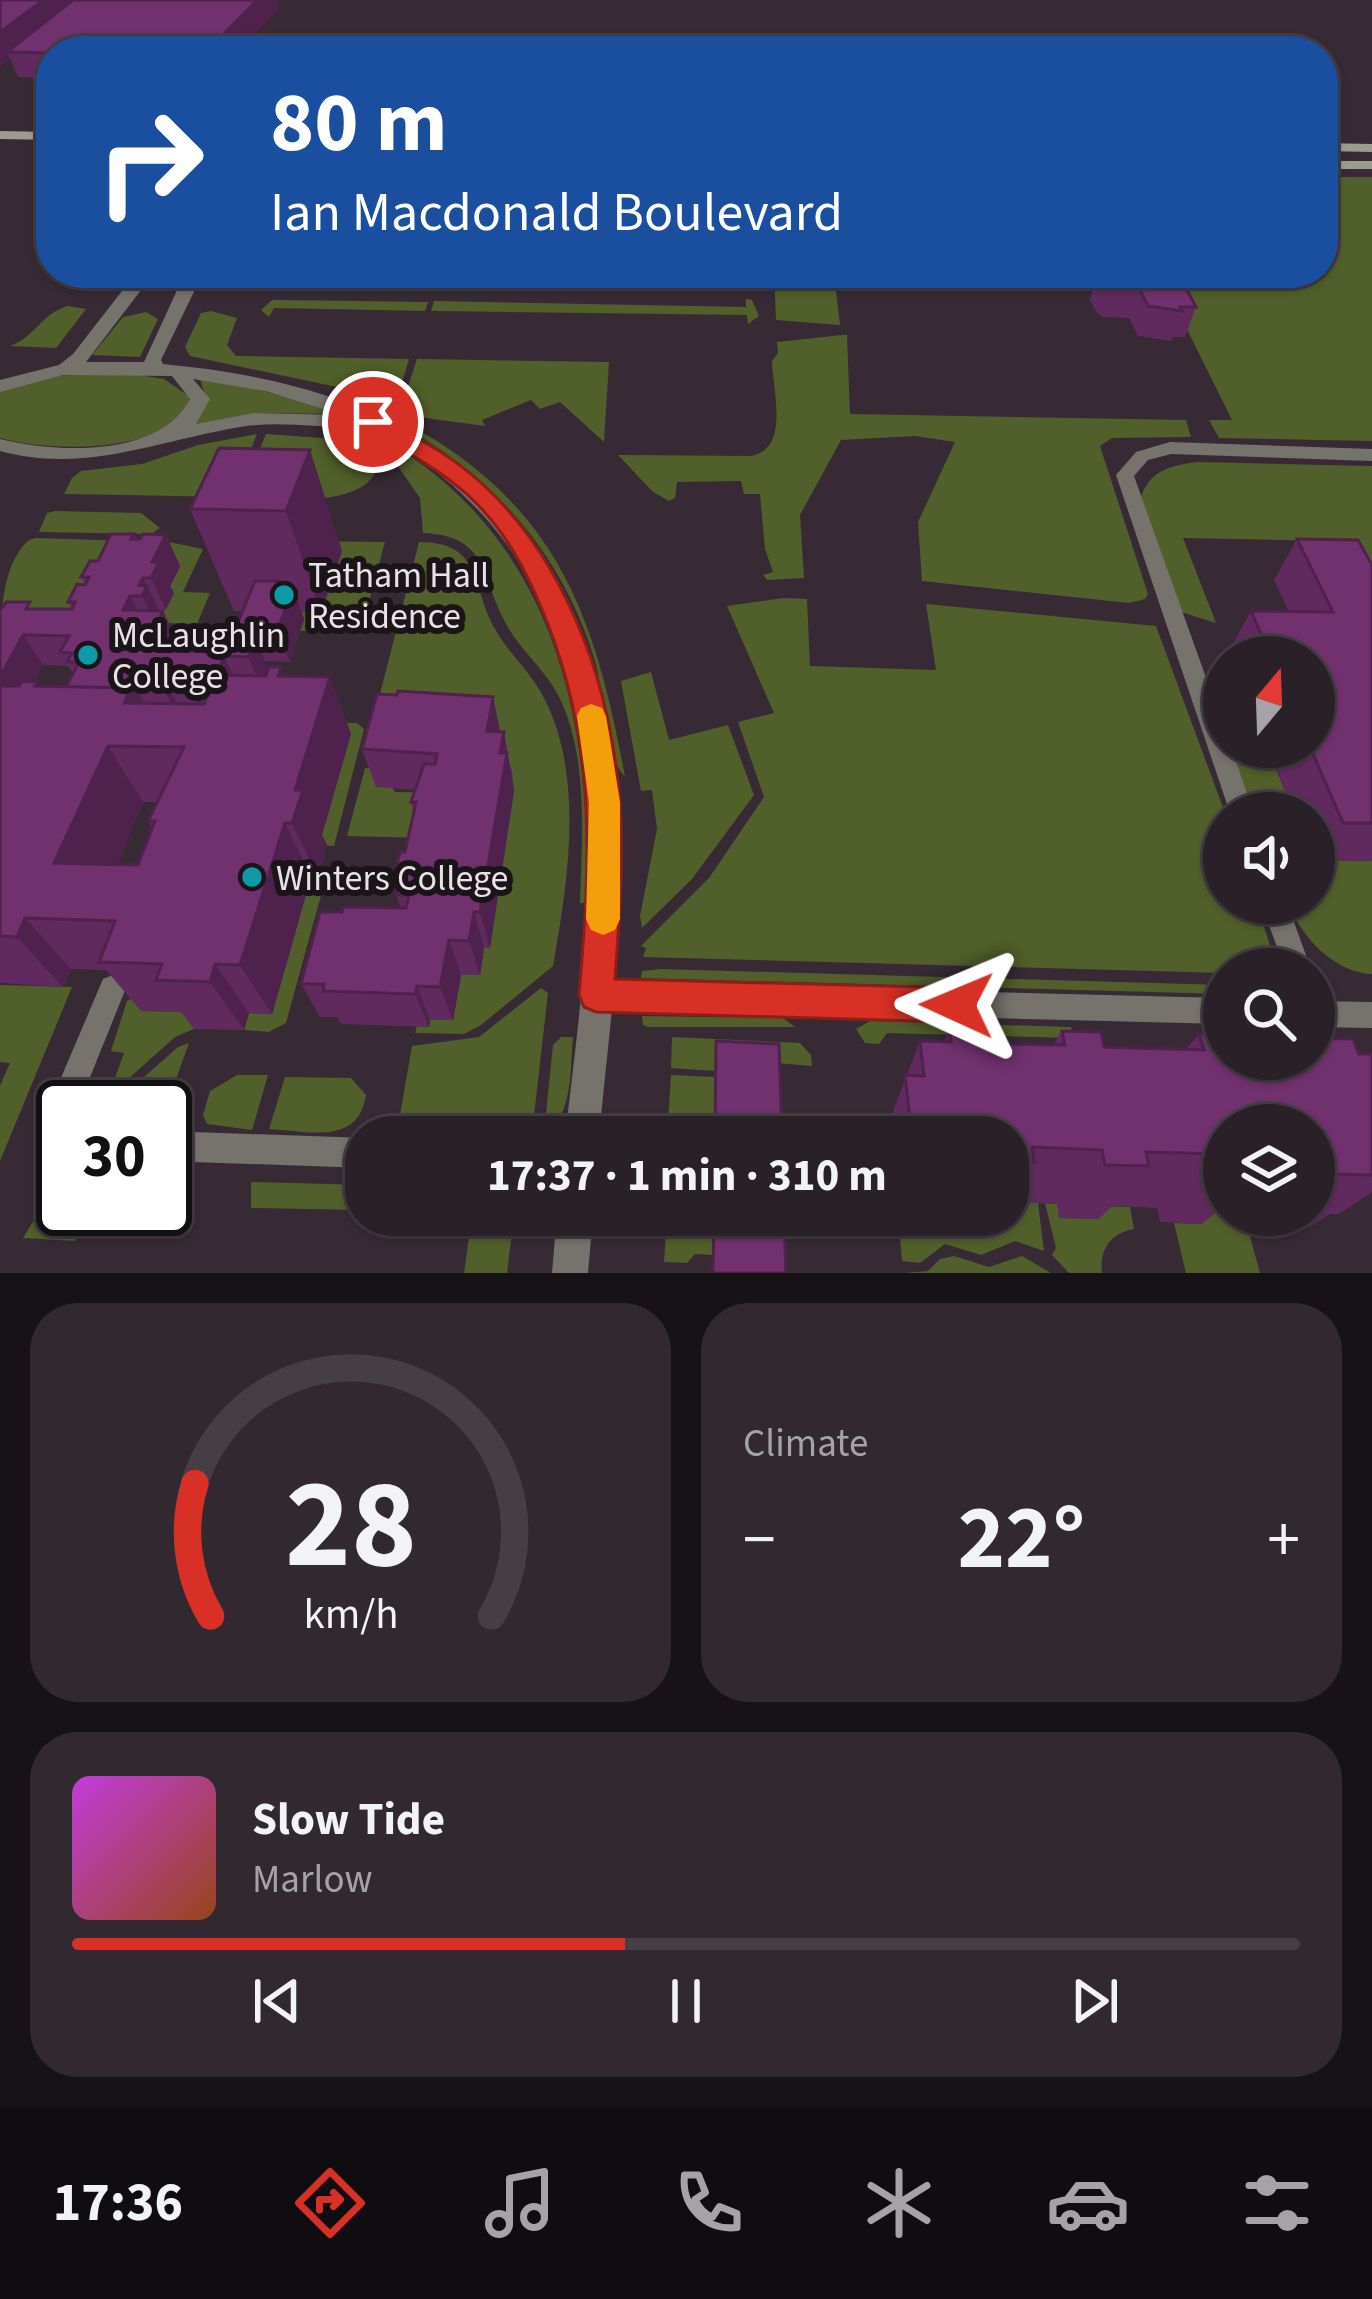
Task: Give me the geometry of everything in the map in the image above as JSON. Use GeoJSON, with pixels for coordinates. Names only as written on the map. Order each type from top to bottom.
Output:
{"type":"FeatureCollection","features":[{"type":"Feature","properties":{"kind":"main road"},"geometry":{"type":"LineString","coordinates":[[0,135],[36,136]]}},
{"type":"Feature","properties":{"kind":"main road"},"geometry":{"type":"LineString","coordinates":[[1338,147],[1372,148]]}},
{"type":"Feature","properties":{"kind":"main road"},"geometry":{"type":"LineString","coordinates":[[0,150],[36,150]]}},
{"type":"Feature","properties":{"kind":"main road"},"geometry":{"type":"LineString","coordinates":[[1338,165],[1372,165]]}},
{"type":"Feature","properties":{"kind":"street"},"geometry":{"type":"LineString","coordinates":[[0,386],[80,358],[134,288]]}},
{"type":"Feature","properties":{"kind":"street"},"geometry":{"type":"LineString","coordinates":[[157,370],[152,360],[187,288]]}},
{"type":"Feature","properties":{"kind":"street"},"geometry":{"type":"LineString","coordinates":[[0,370],[157,370],[285,390],[373,422],[444,464],[488,500],[531,555],[572,648],[590,707],[604,802],[605,883],[584,1116]]}},
{"type":"Feature","properties":{"kind":"street"},"geometry":{"type":"LineString","coordinates":[[161,439],[190,419],[200,399],[182,376]]}},
{"type":"Feature","properties":{"kind":"street"},"geometry":{"type":"LineString","coordinates":[[0,446],[54,455],[161,439],[246,419],[373,422]]}},
{"type":"Feature","properties":{"kind":"street"},"geometry":{"type":"LineString","coordinates":[[1235,792],[1124,482],[1134,461],[1170,448],[1372,455]]}},
{"type":"Feature","properties":{"kind":"street"},"geometry":{"type":"LineString","coordinates":[[75,1080],[113,988]]}},
{"type":"Feature","properties":{"kind":"street"},"geometry":{"type":"LineString","coordinates":[[596,995],[1203,1011]]}},
{"type":"Feature","properties":{"kind":"street"},"geometry":{"type":"LineString","coordinates":[[1335,1014],[1372,1015]]}},
{"type":"Feature","properties":{"kind":"street"},"geometry":{"type":"LineString","coordinates":[[192,1146],[345,1152]]}},
{"type":"Feature","properties":{"kind":"street"},"geometry":{"type":"LineString","coordinates":[[570,1273],[573,1236]]}},
{"type":"Feature","properties":{"kind":"green space"},"geometry":{"type":"Polygon","coordinates":[[[1338,177],[1372,177],[1372,441],[1219,438],[1209,420],[1232,420],[1171,297],[1160,288],[1338,288],[1338,177]]]}},
{"type":"Feature","properties":{"kind":"green space"},"geometry":{"type":"Polygon","coordinates":[[[775,288],[836,288],[840,325],[776,320],[775,288]]]}},
{"type":"Feature","properties":{"kind":"green space"},"geometry":{"type":"Polygon","coordinates":[[[746,299],[752,300],[759,316],[748,324],[747,315],[431,311],[434,301],[746,307],[746,299]]]}},
{"type":"Feature","properties":{"kind":"green space"},"geometry":{"type":"Polygon","coordinates":[[[272,300],[428,302],[425,311],[274,308],[269,317],[261,310],[272,300]]]}},
{"type":"Feature","properties":{"kind":"green space"},"geometry":{"type":"Polygon","coordinates":[[[68,306],[86,309],[56,348],[10,346],[51,314],[68,306]]]}},
{"type":"Feature","properties":{"kind":"green space"},"geometry":{"type":"Polygon","coordinates":[[[146,312],[158,319],[140,357],[92,355],[123,317],[146,312]]]}},
{"type":"Feature","properties":{"kind":"green space"},"geometry":{"type":"Polygon","coordinates":[[[201,313],[237,318],[227,345],[236,356],[409,359],[394,409],[361,392],[190,356],[185,347],[201,313]]]}},
{"type":"Feature","properties":{"kind":"green space"},"geometry":{"type":"Polygon","coordinates":[[[847,335],[850,414],[1186,420],[1191,437],[1112,438],[1100,446],[1148,594],[1145,599],[1129,603],[922,581],[918,522],[955,442],[915,436],[841,440],[800,515],[804,578],[767,580],[763,575],[773,572],[765,549],[760,494],[744,494],[741,481],[677,482],[675,498],[669,501],[653,492],[618,455],[751,456],[763,451],[775,431],[772,361],[778,353],[777,342],[847,335]]]}},
{"type":"Feature","properties":{"kind":"green space"},"geometry":{"type":"Polygon","coordinates":[[[417,359],[609,362],[604,442],[560,402],[540,409],[531,400],[482,420],[485,426],[411,416],[400,411],[417,359]]]}},
{"type":"Feature","properties":{"kind":"green space"},"geometry":{"type":"Polygon","coordinates":[[[120,372],[164,379],[190,397],[179,416],[135,440],[76,447],[0,438],[0,391],[53,376],[120,372]]]}},
{"type":"Feature","properties":{"kind":"green space"},"geometry":{"type":"Polygon","coordinates":[[[200,379],[257,389],[343,414],[260,413],[193,425],[207,402],[200,379]]]}},
{"type":"Feature","properties":{"kind":"green space"},"geometry":{"type":"Polygon","coordinates":[[[398,419],[452,451],[495,486],[531,524],[559,566],[599,663],[625,777],[611,751],[595,661],[582,623],[544,553],[494,493],[432,444],[397,424],[398,419]]]}},
{"type":"Feature","properties":{"kind":"green space"},"geometry":{"type":"Polygon","coordinates":[[[257,434],[231,497],[64,494],[81,471],[142,464],[198,445],[257,434]]]}},
{"type":"Feature","properties":{"kind":"green space"},"geometry":{"type":"Polygon","coordinates":[[[266,434],[322,438],[379,452],[376,471],[365,485],[325,498],[240,498],[266,434]]]}},
{"type":"Feature","properties":{"kind":"green space"},"geometry":{"type":"Polygon","coordinates":[[[390,443],[447,484],[492,532],[527,585],[553,643],[581,769],[587,903],[580,903],[579,768],[557,693],[508,628],[470,549],[459,541],[423,533],[420,498],[386,449],[390,443]]]}},
{"type":"Feature","properties":{"kind":"green space"},"geometry":{"type":"Polygon","coordinates":[[[1198,462],[1372,466],[1372,577],[1336,541],[1183,538],[1216,623],[1181,612],[1141,497],[1163,470],[1198,462]]]}},
{"type":"Feature","properties":{"kind":"green space"},"geometry":{"type":"Polygon","coordinates":[[[47,513],[141,513],[160,528],[151,534],[39,532],[47,513]]]}},
{"type":"Feature","properties":{"kind":"green space"},"geometry":{"type":"Polygon","coordinates":[[[29,540],[161,542],[117,584],[0,664],[7,579],[29,540]]]}},
{"type":"Feature","properties":{"kind":"green space"},"geometry":{"type":"Polygon","coordinates":[[[289,541],[385,542],[365,617],[355,628],[300,631],[304,620],[279,545],[289,541]]]}},
{"type":"Feature","properties":{"kind":"green space"},"geometry":{"type":"Polygon","coordinates":[[[169,542],[203,549],[183,592],[210,593],[197,624],[160,623],[158,609],[180,567],[158,565],[169,542]]]}},
{"type":"Feature","properties":{"kind":"green space"},"geometry":{"type":"Polygon","coordinates":[[[419,542],[440,544],[465,558],[495,629],[543,696],[556,727],[569,794],[568,864],[553,966],[464,1034],[415,1033],[417,1026],[429,1027],[430,1020],[453,1020],[461,975],[480,975],[484,947],[489,948],[381,718],[374,717],[419,542]]]}},
{"type":"Feature","properties":{"kind":"green space"},"geometry":{"type":"Polygon","coordinates":[[[807,599],[810,666],[936,670],[926,604],[1156,626],[1203,753],[1203,768],[1208,768],[1217,792],[1203,792],[1203,924],[1263,924],[1271,948],[1203,948],[1203,972],[643,957],[646,948],[641,946],[709,878],[764,797],[738,722],[774,713],[727,606],[807,599]]]}},
{"type":"Feature","properties":{"kind":"green space"},"geometry":{"type":"Polygon","coordinates":[[[651,672],[669,740],[728,725],[754,795],[692,879],[642,928],[640,916],[657,829],[652,790],[641,791],[621,681],[651,672]]]}},
{"type":"Feature","properties":{"kind":"green space"},"geometry":{"type":"Polygon","coordinates":[[[306,722],[357,723],[364,729],[334,846],[320,845],[306,722]]]}},
{"type":"Feature","properties":{"kind":"green space"},"geometry":{"type":"Polygon","coordinates":[[[365,768],[381,769],[395,792],[448,793],[423,838],[347,836],[365,768]]]}},
{"type":"Feature","properties":{"kind":"green space"},"geometry":{"type":"Polygon","coordinates":[[[1238,768],[1276,768],[1285,792],[1247,792],[1238,768]]]}},
{"type":"Feature","properties":{"kind":"green space"},"geometry":{"type":"Polygon","coordinates":[[[1335,860],[1372,861],[1372,974],[1345,967],[1335,961],[1335,948],[1318,948],[1300,924],[1335,924],[1335,860]]]}},
{"type":"Feature","properties":{"kind":"green space"},"geometry":{"type":"Polygon","coordinates":[[[311,877],[326,877],[286,1023],[269,1032],[244,1030],[249,1013],[272,1014],[311,877]]]}},
{"type":"Feature","properties":{"kind":"green space"},"geometry":{"type":"Polygon","coordinates":[[[642,971],[1203,984],[1203,993],[641,978],[642,971]]]}},
{"type":"Feature","properties":{"kind":"green space"},"geometry":{"type":"Polygon","coordinates":[[[0,985],[72,987],[0,1161],[0,1086],[10,1063],[0,1062],[0,985]]]}},
{"type":"Feature","properties":{"kind":"green space"},"geometry":{"type":"Polygon","coordinates":[[[541,988],[548,993],[534,1116],[401,1116],[412,1046],[479,1037],[541,988]]]}},
{"type":"Feature","properties":{"kind":"green space"},"geometry":{"type":"Polygon","coordinates":[[[137,995],[142,1011],[199,1012],[194,1029],[175,1037],[127,1080],[114,1080],[124,1053],[111,1051],[127,1001],[137,995]]]}},
{"type":"Feature","properties":{"kind":"green space"},"geometry":{"type":"Polygon","coordinates":[[[642,1016],[783,1018],[795,1027],[648,1027],[642,1016]]]}},
{"type":"Feature","properties":{"kind":"green space"},"geometry":{"type":"Polygon","coordinates":[[[870,1021],[1071,1027],[1074,1038],[887,1033],[879,1044],[865,1043],[856,1029],[870,1021]]]}},
{"type":"Feature","properties":{"kind":"green space"},"geometry":{"type":"Polygon","coordinates":[[[561,1037],[573,1037],[569,1090],[560,1116],[546,1116],[553,1045],[561,1037]]]}},
{"type":"Feature","properties":{"kind":"green space"},"geometry":{"type":"Polygon","coordinates":[[[672,1037],[800,1043],[811,1055],[812,1066],[716,1058],[715,1071],[671,1068],[672,1037]]]}},
{"type":"Feature","properties":{"kind":"green space"},"geometry":{"type":"Polygon","coordinates":[[[189,1043],[176,1080],[141,1080],[189,1043]]]}},
{"type":"Feature","properties":{"kind":"green space"},"geometry":{"type":"Polygon","coordinates":[[[237,1075],[268,1075],[252,1130],[207,1124],[203,1115],[210,1091],[237,1075]]]}},
{"type":"Feature","properties":{"kind":"green space"},"geometry":{"type":"Polygon","coordinates":[[[671,1075],[715,1077],[714,1116],[668,1116],[671,1075]]]}},
{"type":"Feature","properties":{"kind":"green space"},"geometry":{"type":"Polygon","coordinates":[[[285,1077],[351,1078],[366,1095],[361,1111],[357,1116],[345,1116],[342,1129],[315,1133],[269,1129],[285,1077]]]}},
{"type":"Feature","properties":{"kind":"green space"},"geometry":{"type":"Polygon","coordinates":[[[251,1182],[345,1184],[345,1210],[251,1208],[251,1182]]]}},
{"type":"Feature","properties":{"kind":"green space"},"geometry":{"type":"Polygon","coordinates":[[[1029,1203],[1038,1203],[1044,1251],[1015,1241],[981,1255],[945,1244],[920,1263],[902,1261],[900,1236],[1029,1236],[1029,1203]]]}},
{"type":"Feature","properties":{"kind":"green space"},"geometry":{"type":"Polygon","coordinates":[[[1045,1203],[1057,1204],[1060,1218],[1098,1219],[1097,1206],[1130,1207],[1134,1229],[1108,1244],[1102,1273],[1069,1273],[1052,1255],[1056,1248],[1045,1203]]]}},
{"type":"Feature","properties":{"kind":"green space"},"geometry":{"type":"Polygon","coordinates":[[[1197,1208],[1203,1209],[1203,1236],[1250,1236],[1260,1273],[1186,1273],[1174,1223],[1201,1224],[1197,1208]]]}},
{"type":"Feature","properties":{"kind":"green space"},"geometry":{"type":"Polygon","coordinates":[[[36,1217],[36,1236],[77,1236],[75,1241],[23,1238],[36,1217]]]}},
{"type":"Feature","properties":{"kind":"green space"},"geometry":{"type":"Polygon","coordinates":[[[469,1236],[511,1236],[507,1273],[464,1273],[469,1236]]]}},
{"type":"Feature","properties":{"kind":"green space"},"geometry":{"type":"Polygon","coordinates":[[[666,1236],[712,1236],[712,1255],[695,1254],[687,1263],[664,1262],[666,1236]]]}},
{"type":"Feature","properties":{"kind":"green space"},"geometry":{"type":"Polygon","coordinates":[[[954,1256],[989,1267],[1022,1256],[1051,1273],[904,1273],[928,1271],[940,1259],[954,1256]]]}},
{"type":"Feature","properties":{"kind":"building"},"geometry":{"type":"Polygon","coordinates":[[[0,0],[43,0],[0,32],[0,0]]]}},
{"type":"Feature","properties":{"kind":"building"},"geometry":{"type":"Polygon","coordinates":[[[73,0],[257,0],[222,36],[36,36],[36,53],[7,52],[73,0]]]}},
{"type":"Feature","properties":{"kind":"building"},"geometry":{"type":"Polygon","coordinates":[[[1139,288],[1186,288],[1196,307],[1180,307],[1182,311],[1148,306],[1139,288]]]}},
{"type":"Feature","properties":{"kind":"building"},"geometry":{"type":"Polygon","coordinates":[[[219,448],[310,450],[286,511],[190,509],[219,448]]]}},
{"type":"Feature","properties":{"kind":"building"},"geometry":{"type":"Polygon","coordinates":[[[111,534],[134,534],[131,539],[143,534],[166,535],[152,562],[159,562],[151,578],[143,578],[139,585],[147,586],[142,596],[130,596],[123,610],[163,611],[147,643],[196,639],[199,631],[223,632],[220,638],[231,639],[255,581],[278,581],[275,588],[293,589],[277,631],[247,630],[244,638],[255,639],[248,657],[224,656],[213,683],[193,685],[191,690],[173,689],[176,683],[166,683],[164,689],[138,688],[141,681],[129,681],[125,688],[66,687],[79,662],[67,662],[72,653],[60,652],[69,636],[23,635],[0,677],[0,608],[6,602],[30,602],[26,609],[72,609],[75,602],[68,602],[77,584],[85,585],[89,577],[81,577],[90,561],[98,561],[111,534]]]}},
{"type":"Feature","properties":{"kind":"building"},"geometry":{"type":"Polygon","coordinates":[[[1297,539],[1358,540],[1372,565],[1372,823],[1343,823],[1335,792],[1330,792],[1319,768],[1335,768],[1335,636],[1262,636],[1251,611],[1333,612],[1297,539]]]}},
{"type":"Feature","properties":{"kind":"building"},"geometry":{"type":"Polygon","coordinates":[[[269,667],[281,667],[278,676],[330,677],[295,790],[303,790],[292,823],[285,823],[240,965],[215,964],[210,982],[156,980],[162,964],[99,962],[115,921],[25,918],[17,937],[0,936],[0,686],[19,686],[22,681],[38,682],[35,686],[131,688],[124,703],[204,704],[216,675],[266,676],[269,667]],[[108,746],[54,863],[138,865],[155,821],[148,821],[184,747],[108,746]]]}},
{"type":"Feature","properties":{"kind":"building"},"geometry":{"type":"Polygon","coordinates":[[[398,691],[493,697],[487,731],[504,732],[500,753],[507,753],[480,912],[474,912],[469,941],[449,940],[440,987],[417,986],[415,994],[323,991],[324,984],[301,984],[320,912],[342,912],[344,907],[406,908],[409,895],[396,895],[402,867],[396,867],[400,852],[405,852],[416,802],[411,802],[424,764],[435,764],[437,754],[362,749],[377,694],[397,695],[398,691]]]}},
{"type":"Feature","properties":{"kind":"building"},"geometry":{"type":"Polygon","coordinates":[[[950,1027],[997,1029],[999,1044],[1065,1045],[1062,1031],[1101,1032],[1104,1047],[1203,1050],[1203,1080],[1335,1080],[1335,1039],[1353,1039],[1359,1054],[1372,1054],[1372,1175],[1335,1174],[1335,1104],[1203,1104],[1203,1154],[1146,1152],[1149,1166],[1105,1165],[1102,1150],[1032,1147],[1034,1162],[1029,1162],[1029,1116],[910,1116],[905,1075],[924,1076],[920,1041],[951,1042],[950,1027]]]}},
{"type":"Feature","properties":{"kind":"building"},"geometry":{"type":"Polygon","coordinates":[[[716,1041],[779,1044],[781,1116],[715,1116],[716,1041]]]}},
{"type":"Feature","properties":{"kind":"building"},"geometry":{"type":"Polygon","coordinates":[[[714,1236],[785,1236],[786,1273],[713,1273],[714,1236]]]}},
{"type":"Feature","properties":{"kind":"slow traffic"},"geometry":{"type":"LineString","coordinates":[[591,716],[604,802],[603,919]]}},
{"type":"Feature","properties":{"kind":"place","name":"Tatham Hall Residence"},"geometry":{"type":"Point","coordinates":[284,595]}},
{"type":"Feature","properties":{"kind":"place","name":"McLaughlin College"},"geometry":{"type":"Point","coordinates":[88,655]}},
{"type":"Feature","properties":{"kind":"place","name":"Winters College"},"geometry":{"type":"Point","coordinates":[252,877]}},
{"type":"Feature","properties":{"kind":"route"},"geometry":{"type":"LineString","coordinates":[[373,422],[444,464],[488,500],[531,555],[572,648],[590,707],[604,802],[605,883],[596,995],[957,1005]]}}]}
